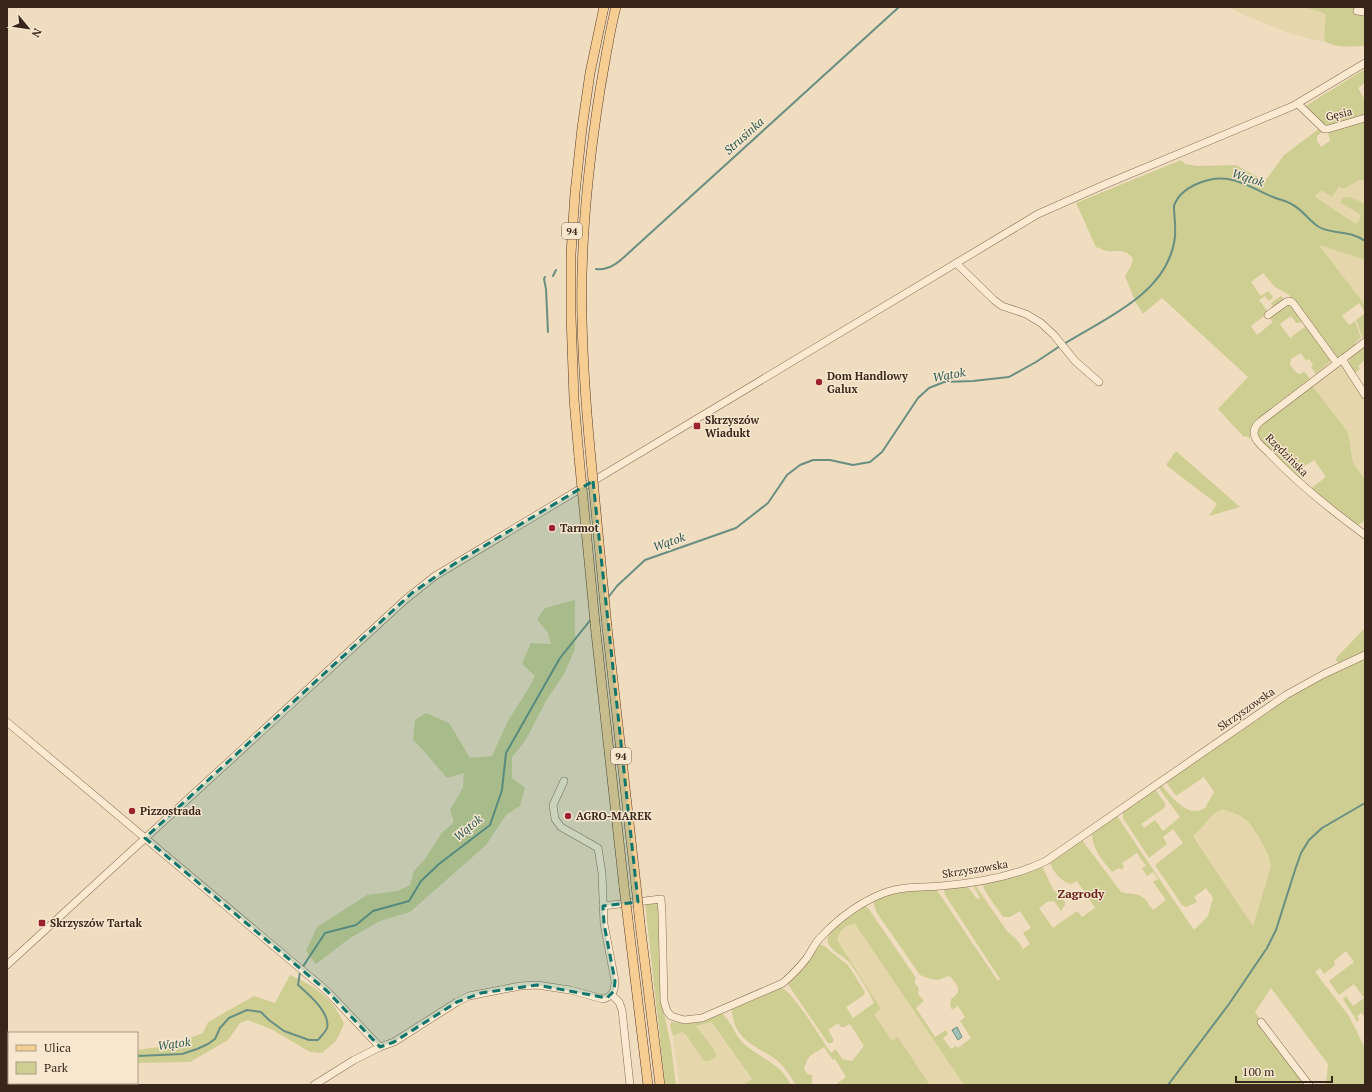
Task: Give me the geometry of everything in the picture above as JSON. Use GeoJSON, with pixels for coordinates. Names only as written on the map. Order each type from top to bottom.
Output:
{"type":"FeatureCollection","features":[{"type":"Feature","properties":{"kind":"main road","name":"94"},"geometry":{"type":"LineString","coordinates":[[604,7],[590,73],[575,193],[571,246],[573,392],[596,634],[648,1085]]}},
{"type":"Feature","properties":{"kind":"main road","name":"94"},"geometry":{"type":"LineString","coordinates":[[616,7],[610,29],[594,129],[586,195],[582,318],[585,396],[607,627],[640,924],[660,1085]]}},
{"type":"Feature","properties":{"kind":"street"},"geometry":{"type":"LineString","coordinates":[[1356,10],[1365,12]]}},
{"type":"Feature","properties":{"kind":"street"},"geometry":{"type":"LineString","coordinates":[[7,965],[406,599],[435,576],[1007,232],[1054,206],[1298,104],[1365,63]]}},
{"type":"Feature","properties":{"kind":"street","name":"Gęsia"},"geometry":{"type":"LineString","coordinates":[[1298,104],[1324,129],[1365,118]]}},
{"type":"Feature","properties":{"kind":"street"},"geometry":{"type":"LineString","coordinates":[[956,263],[1002,306],[1026,314],[1041,323],[1055,336],[1075,361],[1099,382]]}},
{"type":"Feature","properties":{"kind":"street"},"geometry":{"type":"LineString","coordinates":[[1268,315],[1286,302],[1290,301],[1365,395]]}},
{"type":"Feature","properties":{"kind":"street","name":"Rzędzińska"},"geometry":{"type":"LineString","coordinates":[[1365,342],[1261,421],[1256,426],[1254,436],[1259,444],[1301,485],[1365,535]]}},
{"type":"Feature","properties":{"kind":"street","name":"Skrzyszowska"},"geometry":{"type":"LineString","coordinates":[[603,906],[661,899],[664,1001],[667,1011],[671,1016],[684,1020],[702,1018],[783,983],[806,959],[821,937],[839,920],[856,908],[884,893],[902,889],[970,884],[987,881],[1028,870],[1046,861],[1286,695],[1324,674],[1365,655]]}},
{"type":"Feature","properties":{"kind":"street"},"geometry":{"type":"LineString","coordinates":[[7,722],[327,991],[380,1047]]}},
{"type":"Feature","properties":{"kind":"street"},"geometry":{"type":"LineString","coordinates":[[314,1085],[354,1060],[394,1042],[469,996],[520,986],[537,985],[570,990],[602,999],[612,995],[615,982],[604,924],[602,873],[598,848],[561,827],[555,818],[553,805],[564,781]]}},
{"type":"Feature","properties":{"kind":"street"},"geometry":{"type":"LineString","coordinates":[[612,995],[619,1002],[622,1010],[630,1085]]}},
{"type":"Feature","properties":{"kind":"street"},"geometry":{"type":"LineString","coordinates":[[1261,1022],[1310,1085]]}},
{"type":"Feature","properties":{"kind":"highlighted area"},"geometry":{"type":"Polygon","coordinates":[[[593,481],[638,902],[603,906],[604,924],[615,981],[614,991],[607,998],[537,985],[481,993],[457,1002],[394,1042],[380,1047],[327,991],[145,838],[412,593],[454,564],[593,481]]]}},
{"type":"Feature","properties":{"kind":"shaded area"},"geometry":{"type":"Polygon","coordinates":[[[1229,7],[1304,7],[1321,12],[1327,15],[1324,34],[1325,41],[1328,43],[1291,34],[1242,14],[1229,7]]]}},
{"type":"Feature","properties":{"kind":"shaded area"},"geometry":{"type":"Polygon","coordinates":[[[1360,180],[1365,181],[1365,204],[1362,203],[1351,210],[1361,215],[1356,224],[1315,197],[1321,190],[1340,185],[1345,188],[1360,180]]]}},
{"type":"Feature","properties":{"kind":"shaded area"},"geometry":{"type":"Polygon","coordinates":[[[1319,245],[1365,260],[1365,305],[1319,245]]]}},
{"type":"Feature","properties":{"kind":"shaded area"},"geometry":{"type":"Polygon","coordinates":[[[1340,364],[1344,366],[1365,397],[1365,479],[1353,463],[1348,432],[1311,384],[1340,364]]]}},
{"type":"Feature","properties":{"kind":"shaded area"},"geometry":{"type":"Polygon","coordinates":[[[1222,809],[1234,813],[1247,821],[1265,847],[1271,860],[1271,866],[1253,926],[1193,835],[1198,832],[1214,812],[1222,809]]]}},
{"type":"Feature","properties":{"kind":"shaded area"},"geometry":{"type":"Polygon","coordinates":[[[851,924],[855,924],[964,1085],[930,1085],[899,1038],[892,1041],[874,1014],[881,1009],[837,940],[836,937],[839,933],[851,924]]]}},
{"type":"Feature","properties":{"kind":"shaded area"},"geometry":{"type":"Polygon","coordinates":[[[710,1022],[752,1080],[743,1085],[679,1085],[673,1036],[682,1032],[709,1061],[717,1055],[696,1026],[710,1022]]]}},
{"type":"Feature","properties":{"kind":"shaded area"},"geometry":{"type":"Polygon","coordinates":[[[957,1027],[962,1037],[958,1040],[952,1030],[957,1027]]]}},
{"type":"Feature","properties":{"kind":"green space"},"geometry":{"type":"Polygon","coordinates":[[[1304,7],[1365,7],[1365,46],[1350,47],[1329,44],[1325,41],[1324,34],[1326,15],[1304,7]]]}},
{"type":"Feature","properties":{"kind":"green space"},"geometry":{"type":"Polygon","coordinates":[[[1365,69],[1365,83],[1358,88],[1365,100],[1365,117],[1325,128],[1304,107],[1365,69]]]}},
{"type":"Feature","properties":{"kind":"green space"},"geometry":{"type":"Polygon","coordinates":[[[1365,119],[1365,181],[1360,180],[1345,188],[1341,188],[1340,185],[1332,197],[1321,190],[1315,197],[1356,224],[1361,215],[1340,202],[1344,197],[1350,197],[1365,204],[1365,260],[1319,245],[1365,305],[1365,312],[1359,303],[1342,316],[1349,325],[1355,321],[1361,338],[1355,343],[1357,346],[1337,359],[1289,295],[1275,287],[1263,273],[1251,282],[1261,296],[1268,291],[1273,297],[1269,301],[1265,296],[1259,300],[1268,312],[1274,307],[1271,303],[1281,296],[1285,300],[1251,326],[1257,335],[1273,322],[1269,317],[1289,303],[1303,322],[1296,323],[1291,316],[1280,324],[1290,338],[1306,326],[1332,360],[1316,374],[1311,367],[1313,365],[1309,359],[1306,361],[1301,353],[1291,359],[1290,365],[1297,373],[1301,374],[1304,371],[1310,379],[1309,381],[1254,424],[1250,430],[1250,439],[1246,436],[1244,437],[1218,409],[1248,377],[1162,298],[1143,314],[1136,303],[1125,276],[1131,266],[1133,258],[1127,253],[1121,251],[1106,251],[1096,247],[1076,203],[1181,160],[1185,164],[1197,166],[1236,165],[1265,181],[1284,155],[1320,128],[1322,132],[1317,136],[1317,141],[1321,147],[1330,141],[1328,132],[1365,119]]]}},
{"type":"Feature","properties":{"kind":"green space"},"geometry":{"type":"Polygon","coordinates":[[[1365,313],[1365,339],[1362,337],[1356,320],[1365,313]]]}},
{"type":"Feature","properties":{"kind":"green space"},"geometry":{"type":"Polygon","coordinates":[[[1365,345],[1365,360],[1358,366],[1360,369],[1354,374],[1348,365],[1350,358],[1365,345]]]}},
{"type":"Feature","properties":{"kind":"green space"},"geometry":{"type":"Polygon","coordinates":[[[1311,384],[1348,432],[1353,463],[1365,479],[1365,520],[1357,526],[1310,489],[1326,477],[1314,460],[1303,467],[1307,474],[1300,478],[1291,469],[1287,470],[1258,438],[1256,432],[1257,428],[1311,384]]]}},
{"type":"Feature","properties":{"kind":"green space"},"geometry":{"type":"Polygon","coordinates":[[[1176,451],[1240,507],[1209,516],[1217,504],[1166,465],[1176,451]]]}},
{"type":"Feature","properties":{"kind":"green space"},"geometry":{"type":"Polygon","coordinates":[[[575,600],[575,649],[564,674],[546,701],[525,741],[512,757],[512,778],[525,788],[520,806],[506,815],[486,845],[410,912],[380,921],[350,938],[316,964],[306,951],[317,927],[367,895],[398,891],[410,885],[414,871],[425,859],[441,834],[454,822],[450,810],[463,788],[464,773],[447,778],[413,740],[415,720],[426,713],[449,723],[470,758],[492,756],[508,721],[535,676],[522,664],[531,643],[551,644],[548,633],[537,619],[545,608],[575,600]]]}},
{"type":"Feature","properties":{"kind":"green space"},"geometry":{"type":"Polygon","coordinates":[[[1365,628],[1365,652],[1339,664],[1336,660],[1337,657],[1365,628]]]}},
{"type":"Feature","properties":{"kind":"green space"},"geometry":{"type":"Polygon","coordinates":[[[1365,657],[1365,1017],[1361,1013],[1357,1016],[1359,1020],[1357,1022],[1343,999],[1346,996],[1353,1006],[1364,998],[1354,984],[1339,995],[1329,981],[1354,962],[1346,951],[1334,961],[1335,965],[1324,974],[1320,968],[1315,972],[1349,1016],[1365,1048],[1365,1085],[1326,1085],[1328,1064],[1271,988],[1255,1012],[1260,1019],[1257,1023],[1305,1085],[964,1085],[855,924],[849,925],[843,929],[837,940],[881,1009],[874,1014],[892,1041],[898,1037],[930,1085],[835,1085],[846,1077],[835,1059],[833,1060],[824,1047],[809,1057],[804,1069],[807,1074],[812,1075],[812,1085],[796,1085],[779,1062],[749,1043],[736,1027],[731,1009],[781,987],[794,999],[808,1017],[831,1053],[836,1049],[842,1059],[852,1061],[864,1046],[850,1024],[841,1027],[838,1023],[828,1030],[834,1040],[832,1043],[828,1043],[787,983],[819,944],[826,947],[848,965],[865,992],[863,996],[846,1007],[853,1018],[874,1003],[869,992],[848,961],[835,952],[828,943],[829,932],[865,906],[868,908],[916,978],[914,981],[919,988],[918,994],[924,1001],[916,1008],[935,1037],[946,1030],[948,1034],[943,1038],[951,1049],[956,1046],[958,1048],[971,1038],[960,1021],[965,1017],[958,1006],[952,1010],[950,1006],[951,999],[955,996],[958,990],[957,985],[950,976],[937,980],[920,975],[877,913],[874,901],[896,893],[936,889],[998,981],[1000,979],[945,895],[945,888],[967,886],[977,899],[980,898],[973,885],[975,885],[1007,931],[1018,941],[1023,949],[1030,944],[1023,933],[1031,928],[1020,911],[1010,917],[1003,917],[982,884],[1042,866],[1053,889],[1065,902],[1065,905],[1061,911],[1054,901],[1047,902],[1039,908],[1053,928],[1077,911],[1082,917],[1095,908],[1077,881],[1071,884],[1064,881],[1056,873],[1050,863],[1082,840],[1121,892],[1141,896],[1153,910],[1166,900],[1153,882],[1158,879],[1153,872],[1147,876],[1142,868],[1146,866],[1137,853],[1122,863],[1124,867],[1121,870],[1119,868],[1112,872],[1098,854],[1093,843],[1092,832],[1117,816],[1194,930],[1208,916],[1213,898],[1206,888],[1194,897],[1197,902],[1186,907],[1182,905],[1155,865],[1183,843],[1173,829],[1163,837],[1167,844],[1149,858],[1123,818],[1123,811],[1155,789],[1166,805],[1163,809],[1141,824],[1144,828],[1155,820],[1163,831],[1180,817],[1158,787],[1162,785],[1172,797],[1186,809],[1196,811],[1205,808],[1214,792],[1204,777],[1176,796],[1166,782],[1282,700],[1365,657]],[[1222,809],[1213,814],[1201,829],[1193,836],[1253,926],[1271,866],[1270,862],[1262,843],[1248,822],[1239,816],[1222,809]]]}},
{"type":"Feature","properties":{"kind":"green space"},"geometry":{"type":"Polygon","coordinates":[[[645,903],[655,903],[658,906],[663,1007],[671,1046],[676,1085],[665,1085],[645,903]]]}},
{"type":"Feature","properties":{"kind":"green space"},"geometry":{"type":"Polygon","coordinates":[[[290,975],[315,988],[329,1000],[340,1015],[344,1024],[336,1041],[322,1053],[310,1052],[271,1029],[248,1020],[240,1023],[228,1040],[190,1062],[138,1063],[138,1050],[159,1047],[182,1041],[203,1033],[208,1022],[254,996],[275,1003],[290,975]]]}},
{"type":"Feature","properties":{"kind":"green space"},"geometry":{"type":"Polygon","coordinates":[[[722,1013],[741,1041],[778,1068],[791,1085],[743,1085],[752,1079],[711,1022],[696,1026],[713,1048],[717,1056],[709,1061],[704,1061],[686,1035],[682,1032],[673,1036],[670,1026],[671,1022],[686,1023],[722,1013]]]}},
{"type":"Feature","properties":{"kind":"waterway","name":"Strusinka"},"geometry":{"type":"LineString","coordinates":[[596,269],[607,268],[621,260],[899,7]]}},
{"type":"Feature","properties":{"kind":"waterway","name":"Wątok"},"geometry":{"type":"LineString","coordinates":[[1064,344],[1130,304],[1158,277],[1168,261],[1174,243],[1174,206],[1177,199],[1189,188],[1204,181],[1212,179],[1228,179],[1250,186],[1297,207],[1319,227],[1330,231],[1354,235],[1365,241]]}},
{"type":"Feature","properties":{"kind":"waterway","name":"Strusinka"},"geometry":{"type":"LineString","coordinates":[[553,276],[556,270]]}},
{"type":"Feature","properties":{"kind":"waterway","name":"Strusinka"},"geometry":{"type":"LineString","coordinates":[[545,277],[548,332]]}},
{"type":"Feature","properties":{"kind":"waterway","name":"Wątok"},"geometry":{"type":"LineString","coordinates":[[607,599],[617,586],[645,560],[736,528],[768,503],[787,475],[800,465],[813,460],[830,460],[853,465],[870,462],[882,452],[918,398],[929,388],[944,382],[973,381],[1009,377],[1036,362],[1060,346]]}},
{"type":"Feature","properties":{"kind":"waterway","name":"Wątok"},"geometry":{"type":"LineString","coordinates":[[302,968],[325,933],[356,925],[373,911],[409,901],[421,881],[439,864],[490,825],[502,790],[506,753],[560,658],[592,618]]}},
{"type":"Feature","properties":{"kind":"waterway"},"geometry":{"type":"LineString","coordinates":[[1168,1085],[1229,1004],[1267,948],[1276,930],[1301,853],[1309,840],[1322,828],[1365,803]]}},
{"type":"Feature","properties":{"kind":"waterway","name":"Wątok"},"geometry":{"type":"LineString","coordinates":[[138,1056],[182,1054],[197,1049],[215,1039],[220,1028],[229,1018],[247,1010],[261,1012],[284,1031],[309,1040],[318,1040],[327,1028],[326,1016],[318,1004],[298,985],[300,972]]}},
{"type":"Feature","properties":{"kind":"place","name":"Dom Handlowy Galux"},"geometry":{"type":"Point","coordinates":[819,382]}},
{"type":"Feature","properties":{"kind":"place","name":"Skrzyszów Wiadukt"},"geometry":{"type":"Point","coordinates":[697,426]}},
{"type":"Feature","properties":{"kind":"place","name":"Tarmot"},"geometry":{"type":"Point","coordinates":[552,528]}},
{"type":"Feature","properties":{"kind":"place","name":"Pizzostrada"},"geometry":{"type":"Point","coordinates":[132,811]}},
{"type":"Feature","properties":{"kind":"place","name":"AGRO-MAREK"},"geometry":{"type":"Point","coordinates":[568,816]}},
{"type":"Feature","properties":{"kind":"place","name":"Skrzyszów Tartak"},"geometry":{"type":"Point","coordinates":[42,923]}},
{"type":"Feature","properties":{"kind":"district","name":"Zagrody"},"geometry":{"type":"Point","coordinates":[1081,894]}}]}
